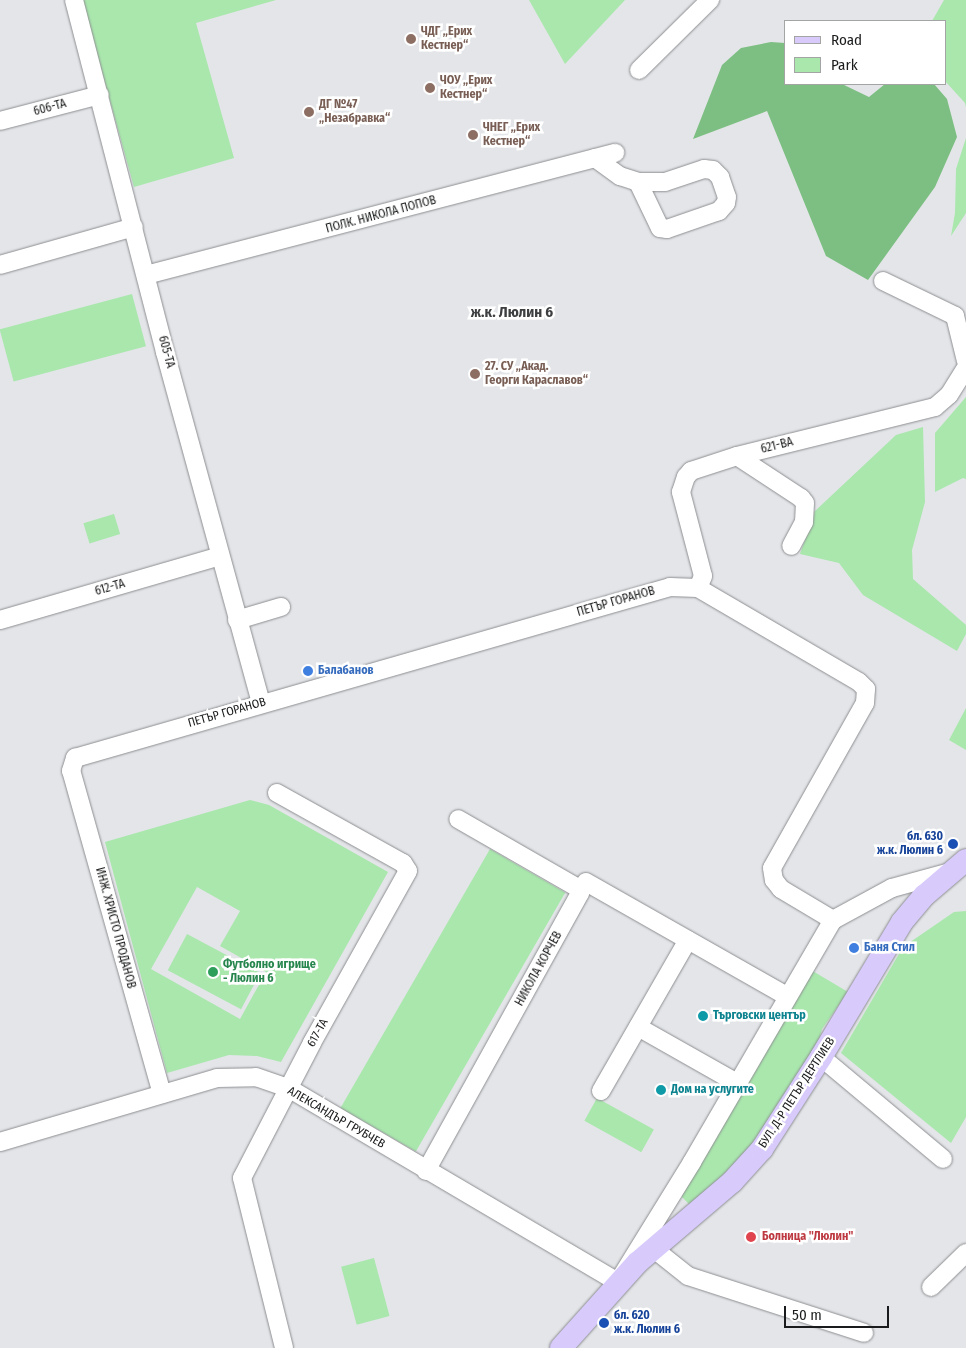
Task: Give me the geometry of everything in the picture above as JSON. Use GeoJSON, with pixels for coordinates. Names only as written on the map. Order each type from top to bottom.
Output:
{"type":"FeatureCollection","features":[{"type":"Feature","properties":{"kind":"main road","name":"БУЛ. Д-Р ПЕТЪР ДЕРТЛИЕВ"},"geometry":{"type":"LineString","coordinates":[[561,1348],[618,1282],[654,1248],[732,1182],[762,1149],[821,1057],[902,922],[925,895],[959,865]]}},
{"type":"Feature","properties":{"kind":"street","name":"605-ТА"},"geometry":{"type":"LineString","coordinates":[[74,0],[237,620],[261,703]]}},
{"type":"Feature","properties":{"kind":"street"},"geometry":{"type":"LineString","coordinates":[[639,70],[710,0]]}},
{"type":"Feature","properties":{"kind":"street","name":"606-ТА"},"geometry":{"type":"LineString","coordinates":[[0,121],[100,96]]}},
{"type":"Feature","properties":{"kind":"street","name":"ПОЛК. НИКОЛА ПОПОВ"},"geometry":{"type":"LineString","coordinates":[[146,275],[615,153]]}},
{"type":"Feature","properties":{"kind":"street"},"geometry":{"type":"LineString","coordinates":[[595,158],[620,176],[638,182],[665,182],[704,169],[713,170],[720,177],[727,197],[726,203],[719,211],[667,230],[660,228],[638,182]]}},
{"type":"Feature","properties":{"kind":"street"},"geometry":{"type":"LineString","coordinates":[[0,265],[134,227]]}},
{"type":"Feature","properties":{"kind":"street"},"geometry":{"type":"LineString","coordinates":[[883,281],[954,316],[966,361]]}},
{"type":"Feature","properties":{"kind":"street","name":"621-ВА"},"geometry":{"type":"LineString","coordinates":[[698,588],[703,576],[681,492],[682,484],[686,477],[698,468],[737,456],[936,407],[949,395],[966,368]]}},
{"type":"Feature","properties":{"kind":"street"},"geometry":{"type":"LineString","coordinates":[[737,456],[801,498],[805,503],[804,522],[791,546]]}},
{"type":"Feature","properties":{"kind":"street","name":"612-ТА"},"geometry":{"type":"LineString","coordinates":[[0,620],[220,556]]}},
{"type":"Feature","properties":{"kind":"street","name":"ПЕТЪР ГОРАНОВ"},"geometry":{"type":"LineString","coordinates":[[72,762],[78,755],[670,587],[698,588],[859,682],[866,689],[865,703],[772,868],[774,880],[781,888],[833,920]]}},
{"type":"Feature","properties":{"kind":"street"},"geometry":{"type":"LineString","coordinates":[[237,620],[281,607]]}},
{"type":"Feature","properties":{"kind":"street","name":"ИНЖ. ХРИСТО ПРОДАНОВ"},"geometry":{"type":"LineString","coordinates":[[72,762],[71,771],[162,1094]]}},
{"type":"Feature","properties":{"kind":"street","name":"617-ТА"},"geometry":{"type":"LineString","coordinates":[[277,793],[403,863],[408,871],[312,1044],[242,1178],[284,1348]]}},
{"type":"Feature","properties":{"kind":"street","name":"НИКОЛА КОРЧЕВ"},"geometry":{"type":"LineString","coordinates":[[426,1171],[580,893],[578,888],[458,819]]}},
{"type":"Feature","properties":{"kind":"street"},"geometry":{"type":"LineString","coordinates":[[618,1282],[692,1162],[833,920],[892,888],[959,865]]}},
{"type":"Feature","properties":{"kind":"street"},"geometry":{"type":"LineString","coordinates":[[586,882],[787,996]]}},
{"type":"Feature","properties":{"kind":"street"},"geometry":{"type":"LineString","coordinates":[[601,1092],[688,940]]}},
{"type":"Feature","properties":{"kind":"street"},"geometry":{"type":"LineString","coordinates":[[638,1027],[737,1083]]}},
{"type":"Feature","properties":{"kind":"street"},"geometry":{"type":"LineString","coordinates":[[821,1057],[943,1159]]}},
{"type":"Feature","properties":{"kind":"street","name":"АЛЕКСАНДЪР ГРУБЧЕВ"},"geometry":{"type":"LineString","coordinates":[[0,1142],[217,1078],[256,1076],[290,1089],[426,1171],[618,1282]]}},
{"type":"Feature","properties":{"kind":"street"},"geometry":{"type":"LineString","coordinates":[[654,1248],[688,1276],[864,1333]]}},
{"type":"Feature","properties":{"kind":"street"},"geometry":{"type":"LineString","coordinates":[[931,1287],[966,1253]]}},
{"type":"Feature","properties":{"kind":"green space"},"geometry":{"type":"Polygon","coordinates":[[[82,0],[276,0],[196,23],[234,158],[134,187],[82,0]]]}},
{"type":"Feature","properties":{"kind":"green space"},"geometry":{"type":"Polygon","coordinates":[[[529,0],[625,0],[565,64],[529,0]]]}},
{"type":"Feature","properties":{"kind":"green space"},"geometry":{"type":"Polygon","coordinates":[[[944,0],[966,0],[966,107],[965,103],[946,82],[946,20],[933,20],[944,0]]]}},
{"type":"Feature","properties":{"kind":"green space"},"geometry":{"type":"Polygon","coordinates":[[[771,42],[784,43],[784,85],[844,85],[869,97],[884,85],[935,85],[947,99],[957,137],[935,187],[868,280],[826,256],[767,111],[693,139],[722,65],[741,48],[771,42]]]}},
{"type":"Feature","properties":{"kind":"green space"},"geometry":{"type":"Polygon","coordinates":[[[966,138],[966,213],[951,236],[955,213],[956,169],[966,138]]]}},
{"type":"Feature","properties":{"kind":"green space"},"geometry":{"type":"Polygon","coordinates":[[[132,294],[146,346],[14,382],[0,329],[132,294]]]}},
{"type":"Feature","properties":{"kind":"green space"},"geometry":{"type":"Polygon","coordinates":[[[966,397],[966,479],[963,478],[935,492],[935,433],[966,397]]]}},
{"type":"Feature","properties":{"kind":"green space"},"geometry":{"type":"Polygon","coordinates":[[[923,427],[925,502],[912,550],[913,579],[966,625],[966,634],[957,651],[863,595],[839,563],[800,554],[815,511],[896,435],[923,427]]]}},
{"type":"Feature","properties":{"kind":"green space"},"geometry":{"type":"Polygon","coordinates":[[[114,514],[120,534],[90,543],[83,523],[114,514]]]}},
{"type":"Feature","properties":{"kind":"green space"},"geometry":{"type":"Polygon","coordinates":[[[966,708],[966,750],[949,740],[966,708]]]}},
{"type":"Feature","properties":{"kind":"green space"},"geometry":{"type":"Polygon","coordinates":[[[250,800],[269,805],[388,872],[281,1062],[257,1056],[229,1055],[167,1073],[105,842],[250,800]],[[197,887],[151,969],[240,1019],[266,972],[220,946],[240,911],[197,887]]]}},
{"type":"Feature","properties":{"kind":"green space"},"geometry":{"type":"Polygon","coordinates":[[[490,849],[565,892],[416,1151],[341,1108],[490,849]]]}},
{"type":"Feature","properties":{"kind":"green space"},"geometry":{"type":"Polygon","coordinates":[[[966,911],[966,1117],[951,1143],[841,1053],[903,947],[954,912],[966,911]]]}},
{"type":"Feature","properties":{"kind":"green space","name":"Футболно игрище - Люлин 6"},"geometry":{"type":"Polygon","coordinates":[[[187,934],[260,973],[241,1009],[168,970],[187,934]]]}},
{"type":"Feature","properties":{"kind":"green space"},"geometry":{"type":"Polygon","coordinates":[[[811,970],[848,992],[822,1029],[815,1054],[758,1145],[693,1208],[680,1195],[811,970]]]}},
{"type":"Feature","properties":{"kind":"green space"},"geometry":{"type":"Polygon","coordinates":[[[597,1098],[654,1130],[641,1152],[584,1121],[597,1098]]]}},
{"type":"Feature","properties":{"kind":"green space"},"geometry":{"type":"Polygon","coordinates":[[[374,1258],[390,1316],[357,1325],[341,1267],[374,1258]]]}},
{"type":"Feature","properties":{"kind":"place","name":"ЧДГ „Ерих Кестнер“"},"geometry":{"type":"Point","coordinates":[411,39]}},
{"type":"Feature","properties":{"kind":"place","name":"ЧОУ „Ерих Кестнер“"},"geometry":{"type":"Point","coordinates":[430,88]}},
{"type":"Feature","properties":{"kind":"place","name":"ДГ №47 „Незабравка“"},"geometry":{"type":"Point","coordinates":[309,112]}},
{"type":"Feature","properties":{"kind":"place","name":"ЧНЕГ „Ерих Кестнер“"},"geometry":{"type":"Point","coordinates":[473,135]}},
{"type":"Feature","properties":{"kind":"place","name":"27. СУ „Акад. Георги Караславов“"},"geometry":{"type":"Point","coordinates":[475,374]}},
{"type":"Feature","properties":{"kind":"place","name":"Балабанов"},"geometry":{"type":"Point","coordinates":[308,671]}},
{"type":"Feature","properties":{"kind":"place","name":"бл. 630 ж.к. Люлин 6"},"geometry":{"type":"Point","coordinates":[953,844]}},
{"type":"Feature","properties":{"kind":"place","name":"Баня Стил"},"geometry":{"type":"Point","coordinates":[854,948]}},
{"type":"Feature","properties":{"kind":"place","name":"Футболно игрище - Люлин 6"},"geometry":{"type":"Point","coordinates":[213,972]}},
{"type":"Feature","properties":{"kind":"place","name":"Търговски център"},"geometry":{"type":"Point","coordinates":[703,1016]}},
{"type":"Feature","properties":{"kind":"place","name":"Дом на услугите"},"geometry":{"type":"Point","coordinates":[661,1090]}},
{"type":"Feature","properties":{"kind":"place","name":"Болница \"Люлин\""},"geometry":{"type":"Point","coordinates":[751,1237]}},
{"type":"Feature","properties":{"kind":"place","name":"бл. 620 ж.к. Люлин 6"},"geometry":{"type":"Point","coordinates":[604,1323]}},
{"type":"Feature","properties":{"kind":"district","name":"ж.к. Люлин 6"},"geometry":{"type":"Point","coordinates":[512,313]}}]}
